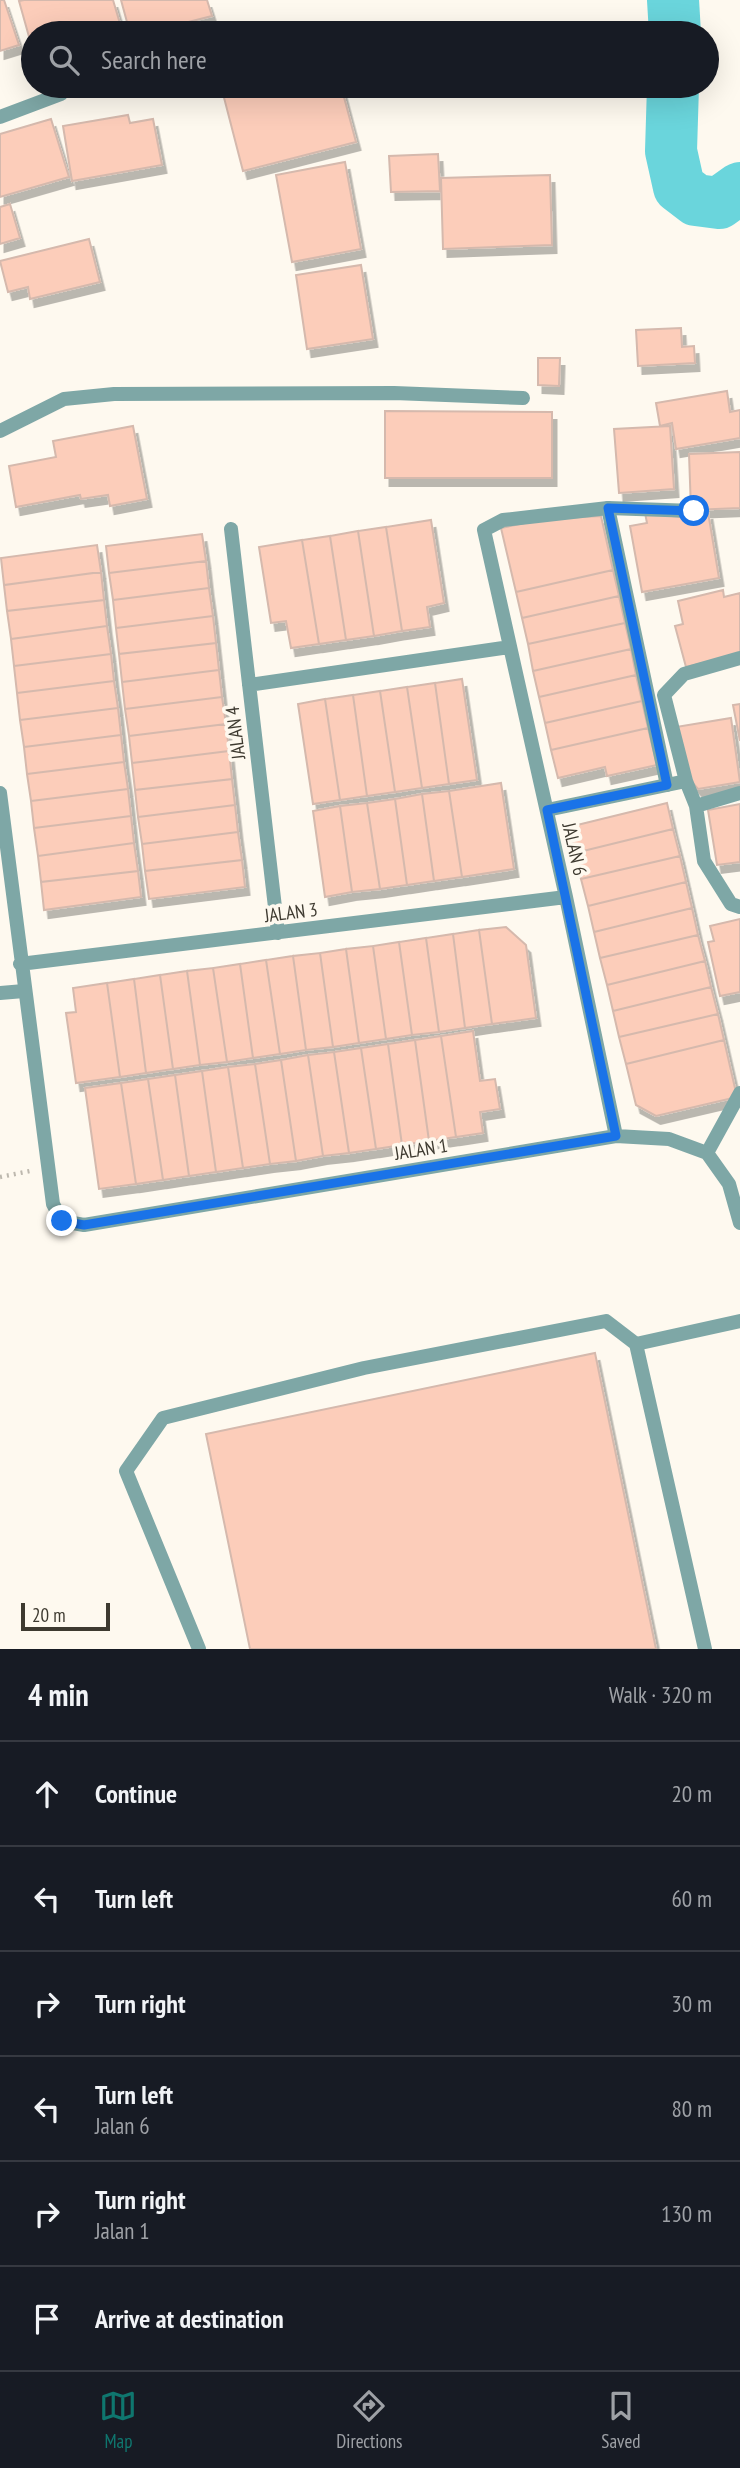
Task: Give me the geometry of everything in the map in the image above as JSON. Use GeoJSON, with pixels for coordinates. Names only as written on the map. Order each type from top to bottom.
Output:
{"type":"FeatureCollection","features":[{"type":"Feature","properties":{"kind":"street"},"geometry":{"type":"LineString","coordinates":[[0,117],[50,98]]}},
{"type":"Feature","properties":{"kind":"street"},"geometry":{"type":"LineString","coordinates":[[0,431],[64,399],[114,394],[394,393],[523,398]]}},
{"type":"Feature","properties":{"kind":"street"},"geometry":{"type":"LineString","coordinates":[[667,785],[608,508],[694,511]]}},
{"type":"Feature","properties":{"kind":"street","name":"JALAN 6"},"geometry":{"type":"LineString","coordinates":[[608,508],[503,520],[484,530],[616,1136]]}},
{"type":"Feature","properties":{"kind":"street","name":"JALAN 4"},"geometry":{"type":"LineString","coordinates":[[231,529],[278,933]]}},
{"type":"Feature","properties":{"kind":"street"},"geometry":{"type":"LineString","coordinates":[[249,685],[510,647]]}},
{"type":"Feature","properties":{"kind":"street"},"geometry":{"type":"LineString","coordinates":[[740,658],[684,674],[664,695],[696,806],[704,861],[731,904],[740,907]]}},
{"type":"Feature","properties":{"kind":"street"},"geometry":{"type":"LineString","coordinates":[[547,810],[687,781]]}},
{"type":"Feature","properties":{"kind":"street"},"geometry":{"type":"LineString","coordinates":[[0,793],[3,843],[48,1167]]}},
{"type":"Feature","properties":{"kind":"street"},"geometry":{"type":"LineString","coordinates":[[696,806],[740,793]]}},
{"type":"Feature","properties":{"kind":"street","name":"JALAN 3"},"geometry":{"type":"LineString","coordinates":[[20,964],[566,897]]}},
{"type":"Feature","properties":{"kind":"street"},"geometry":{"type":"LineString","coordinates":[[0,993],[24,991]]}},
{"type":"Feature","properties":{"kind":"street"},"geometry":{"type":"LineString","coordinates":[[740,1093],[707,1153],[735,1183],[740,1223]]}},
{"type":"Feature","properties":{"kind":"street","name":"JALAN 1"},"geometry":{"type":"LineString","coordinates":[[48,1167],[53,1204],[62,1221],[84,1225],[616,1136],[669,1139],[707,1153]]}},
{"type":"Feature","properties":{"kind":"street"},"geometry":{"type":"LineString","coordinates":[[199,1649],[126,1471],[163,1418],[364,1368],[606,1321],[636,1344],[705,1649]]}},
{"type":"Feature","properties":{"kind":"street"},"geometry":{"type":"LineString","coordinates":[[636,1344],[740,1321]]}},
{"type":"Feature","properties":{"kind":"path"},"geometry":{"type":"LineString","coordinates":[[0,1177],[48,1167]]}},
{"type":"Feature","properties":{"kind":"building"},"geometry":{"type":"Polygon","coordinates":[[[0,0],[4,0],[19,45],[0,51],[0,0]]]}},
{"type":"Feature","properties":{"kind":"building"},"geometry":{"type":"Polygon","coordinates":[[[113,0],[119,21],[25,21],[19,1],[113,0]]]}},
{"type":"Feature","properties":{"kind":"building"},"geometry":{"type":"Polygon","coordinates":[[[121,0],[207,0],[212,16],[192,21],[127,21],[121,0]]]}},
{"type":"Feature","properties":{"kind":"building"},"geometry":{"type":"Polygon","coordinates":[[[224,98],[344,98],[356,142],[243,171],[224,98]]]}},
{"type":"Feature","properties":{"kind":"building"},"geometry":{"type":"Polygon","coordinates":[[[128,115],[130,123],[153,119],[162,165],[72,181],[63,126],[128,115]]]}},
{"type":"Feature","properties":{"kind":"building"},"geometry":{"type":"Polygon","coordinates":[[[51,119],[69,177],[0,197],[0,134],[51,119]]]}},
{"type":"Feature","properties":{"kind":"building"},"geometry":{"type":"Polygon","coordinates":[[[438,154],[440,191],[391,192],[389,156],[438,154]]]}},
{"type":"Feature","properties":{"kind":"building"},"geometry":{"type":"Polygon","coordinates":[[[345,162],[361,249],[292,262],[276,175],[345,162]]]}},
{"type":"Feature","properties":{"kind":"building"},"geometry":{"type":"Polygon","coordinates":[[[550,175],[552,245],[443,249],[441,178],[550,175]]]}},
{"type":"Feature","properties":{"kind":"building"},"geometry":{"type":"Polygon","coordinates":[[[10,204],[20,238],[0,244],[0,207],[10,204]]]}},
{"type":"Feature","properties":{"kind":"building"},"geometry":{"type":"Polygon","coordinates":[[[89,239],[100,282],[30,299],[28,287],[8,292],[0,261],[89,239]]]}},
{"type":"Feature","properties":{"kind":"building"},"geometry":{"type":"Polygon","coordinates":[[[361,265],[373,339],[307,349],[296,275],[361,265]]]}},
{"type":"Feature","properties":{"kind":"building"},"geometry":{"type":"Polygon","coordinates":[[[681,328],[682,347],[694,346],[695,363],[638,366],[636,330],[681,328]]]}},
{"type":"Feature","properties":{"kind":"building"},"geometry":{"type":"Polygon","coordinates":[[[538,358],[560,358],[559,386],[538,385],[538,358]]]}},
{"type":"Feature","properties":{"kind":"building"},"geometry":{"type":"Polygon","coordinates":[[[727,391],[730,412],[740,410],[740,438],[676,449],[672,423],[660,426],[656,403],[727,391]]]}},
{"type":"Feature","properties":{"kind":"building"},"geometry":{"type":"Polygon","coordinates":[[[385,411],[552,412],[552,478],[385,478],[385,411]]]}},
{"type":"Feature","properties":{"kind":"building"},"geometry":{"type":"Polygon","coordinates":[[[133,426],[147,499],[110,506],[108,495],[81,499],[80,495],[16,507],[9,466],[56,457],[53,441],[133,426]]]}},
{"type":"Feature","properties":{"kind":"building"},"geometry":{"type":"Polygon","coordinates":[[[670,426],[674,489],[619,493],[614,429],[670,426]]]}},
{"type":"Feature","properties":{"kind":"building"},"geometry":{"type":"Polygon","coordinates":[[[740,452],[740,508],[691,510],[689,454],[740,452]]]}},
{"type":"Feature","properties":{"kind":"building"},"geometry":{"type":"Polygon","coordinates":[[[708,512],[719,578],[642,592],[630,526],[647,523],[645,513],[680,517],[708,512]]]}},
{"type":"Feature","properties":{"kind":"building"},"geometry":{"type":"Polygon","coordinates":[[[601,516],[613,570],[516,592],[501,528],[544,519],[601,516]]]}},
{"type":"Feature","properties":{"kind":"building"},"geometry":{"type":"Polygon","coordinates":[[[431,520],[444,603],[427,607],[430,627],[402,631],[386,527],[431,520]]]}},
{"type":"Feature","properties":{"kind":"building"},"geometry":{"type":"Polygon","coordinates":[[[386,527],[402,631],[374,636],[358,531],[386,527]]]}},
{"type":"Feature","properties":{"kind":"building"},"geometry":{"type":"Polygon","coordinates":[[[358,531],[374,636],[346,640],[330,536],[358,531]]]}},
{"type":"Feature","properties":{"kind":"building"},"geometry":{"type":"Polygon","coordinates":[[[202,534],[206,561],[109,573],[106,546],[202,534]]]}},
{"type":"Feature","properties":{"kind":"building"},"geometry":{"type":"Polygon","coordinates":[[[330,536],[346,640],[319,644],[302,540],[330,536]]]}},
{"type":"Feature","properties":{"kind":"building"},"geometry":{"type":"Polygon","coordinates":[[[302,540],[319,644],[291,648],[286,621],[271,623],[259,547],[302,540]]]}},
{"type":"Feature","properties":{"kind":"building"},"geometry":{"type":"Polygon","coordinates":[[[97,545],[101,572],[4,585],[1,558],[97,545]]]}},
{"type":"Feature","properties":{"kind":"building"},"geometry":{"type":"Polygon","coordinates":[[[206,561],[209,588],[113,600],[109,573],[206,561]]]}},
{"type":"Feature","properties":{"kind":"building"},"geometry":{"type":"Polygon","coordinates":[[[613,570],[619,596],[522,618],[516,592],[613,570]]]}},
{"type":"Feature","properties":{"kind":"building"},"geometry":{"type":"Polygon","coordinates":[[[101,572],[104,600],[7,611],[4,585],[101,572]]]}},
{"type":"Feature","properties":{"kind":"building"},"geometry":{"type":"Polygon","coordinates":[[[209,588],[213,616],[116,628],[113,600],[209,588]]]}},
{"type":"Feature","properties":{"kind":"building"},"geometry":{"type":"Polygon","coordinates":[[[723,590],[724,597],[740,593],[740,654],[686,667],[675,626],[683,624],[678,601],[723,590]]]}},
{"type":"Feature","properties":{"kind":"building"},"geometry":{"type":"Polygon","coordinates":[[[619,596],[625,623],[528,644],[522,618],[619,596]]]}},
{"type":"Feature","properties":{"kind":"building"},"geometry":{"type":"Polygon","coordinates":[[[104,600],[107,626],[11,639],[7,611],[104,600]]]}},
{"type":"Feature","properties":{"kind":"building"},"geometry":{"type":"Polygon","coordinates":[[[213,616],[216,643],[119,654],[116,628],[213,616]]]}},
{"type":"Feature","properties":{"kind":"building"},"geometry":{"type":"Polygon","coordinates":[[[625,623],[631,649],[533,671],[528,644],[625,623]]]}},
{"type":"Feature","properties":{"kind":"building"},"geometry":{"type":"Polygon","coordinates":[[[107,626],[111,654],[14,666],[11,639],[107,626]]]}},
{"type":"Feature","properties":{"kind":"building"},"geometry":{"type":"Polygon","coordinates":[[[216,643],[219,670],[122,682],[119,654],[216,643]]]}},
{"type":"Feature","properties":{"kind":"building"},"geometry":{"type":"Polygon","coordinates":[[[631,649],[636,675],[539,697],[533,671],[631,649]]]}},
{"type":"Feature","properties":{"kind":"building"},"geometry":{"type":"Polygon","coordinates":[[[111,654],[114,681],[17,693],[14,666],[111,654]]]}},
{"type":"Feature","properties":{"kind":"building"},"geometry":{"type":"Polygon","coordinates":[[[219,670],[222,697],[125,709],[122,682],[219,670]]]}},
{"type":"Feature","properties":{"kind":"building"},"geometry":{"type":"Polygon","coordinates":[[[636,675],[642,701],[545,723],[539,697],[636,675]]]}},
{"type":"Feature","properties":{"kind":"building"},"geometry":{"type":"Polygon","coordinates":[[[462,679],[477,780],[449,784],[435,683],[462,679]]]}},
{"type":"Feature","properties":{"kind":"building"},"geometry":{"type":"Polygon","coordinates":[[[114,681],[118,708],[20,720],[17,693],[114,681]]]}},
{"type":"Feature","properties":{"kind":"building"},"geometry":{"type":"Polygon","coordinates":[[[435,683],[449,784],[422,788],[407,687],[435,683]]]}},
{"type":"Feature","properties":{"kind":"building"},"geometry":{"type":"Polygon","coordinates":[[[407,687],[422,788],[395,792],[380,691],[407,687]]]}},
{"type":"Feature","properties":{"kind":"building"},"geometry":{"type":"Polygon","coordinates":[[[380,691],[395,792],[367,796],[353,695],[380,691]]]}},
{"type":"Feature","properties":{"kind":"building"},"geometry":{"type":"Polygon","coordinates":[[[353,695],[367,796],[340,800],[325,699],[353,695]]]}},
{"type":"Feature","properties":{"kind":"building"},"geometry":{"type":"Polygon","coordinates":[[[222,697],[226,724],[129,736],[125,709],[222,697]]]}},
{"type":"Feature","properties":{"kind":"building"},"geometry":{"type":"Polygon","coordinates":[[[325,699],[340,800],[313,804],[298,704],[325,699]]]}},
{"type":"Feature","properties":{"kind":"building"},"geometry":{"type":"Polygon","coordinates":[[[642,701],[648,728],[551,750],[545,723],[642,701]]]}},
{"type":"Feature","properties":{"kind":"building"},"geometry":{"type":"Polygon","coordinates":[[[740,704],[740,741],[733,705],[740,704]]]}},
{"type":"Feature","properties":{"kind":"building"},"geometry":{"type":"Polygon","coordinates":[[[118,708],[121,735],[24,747],[20,720],[118,708]]]}},
{"type":"Feature","properties":{"kind":"building"},"geometry":{"type":"Polygon","coordinates":[[[731,718],[740,782],[698,789],[684,773],[676,727],[731,718]]]}},
{"type":"Feature","properties":{"kind":"building"},"geometry":{"type":"Polygon","coordinates":[[[226,724],[229,751],[132,763],[129,736],[226,724]]]}},
{"type":"Feature","properties":{"kind":"building"},"geometry":{"type":"Polygon","coordinates":[[[648,728],[657,765],[607,776],[605,767],[558,778],[551,750],[648,728]]]}},
{"type":"Feature","properties":{"kind":"building"},"geometry":{"type":"Polygon","coordinates":[[[121,735],[124,762],[27,774],[24,747],[121,735]]]}},
{"type":"Feature","properties":{"kind":"building"},"geometry":{"type":"Polygon","coordinates":[[[229,751],[232,779],[135,790],[132,763],[229,751]]]}},
{"type":"Feature","properties":{"kind":"building"},"geometry":{"type":"Polygon","coordinates":[[[124,762],[128,789],[31,801],[27,774],[124,762]]]}},
{"type":"Feature","properties":{"kind":"building"},"geometry":{"type":"Polygon","coordinates":[[[232,779],[235,805],[138,817],[135,790],[232,779]]]}},
{"type":"Feature","properties":{"kind":"building"},"geometry":{"type":"Polygon","coordinates":[[[501,783],[514,869],[462,877],[449,791],[501,783]]]}},
{"type":"Feature","properties":{"kind":"building"},"geometry":{"type":"Polygon","coordinates":[[[128,789],[131,816],[34,828],[31,801],[128,789]]]}},
{"type":"Feature","properties":{"kind":"building"},"geometry":{"type":"Polygon","coordinates":[[[449,791],[462,877],[434,881],[422,794],[449,791]]]}},
{"type":"Feature","properties":{"kind":"building"},"geometry":{"type":"Polygon","coordinates":[[[422,794],[434,881],[407,885],[395,799],[422,794]]]}},
{"type":"Feature","properties":{"kind":"building"},"geometry":{"type":"Polygon","coordinates":[[[395,799],[407,885],[380,889],[367,803],[395,799]]]}},
{"type":"Feature","properties":{"kind":"building"},"geometry":{"type":"Polygon","coordinates":[[[367,803],[380,889],[352,892],[340,806],[367,803]]]}},
{"type":"Feature","properties":{"kind":"building"},"geometry":{"type":"Polygon","coordinates":[[[667,803],[673,829],[575,853],[569,827],[667,803]]]}},
{"type":"Feature","properties":{"kind":"building"},"geometry":{"type":"Polygon","coordinates":[[[740,804],[740,862],[717,865],[708,810],[740,804]]]}},
{"type":"Feature","properties":{"kind":"building"},"geometry":{"type":"Polygon","coordinates":[[[235,805],[238,832],[142,844],[138,817],[235,805]]]}},
{"type":"Feature","properties":{"kind":"building"},"geometry":{"type":"Polygon","coordinates":[[[340,806],[352,892],[325,897],[313,811],[340,806]]]}},
{"type":"Feature","properties":{"kind":"building"},"geometry":{"type":"Polygon","coordinates":[[[131,816],[134,843],[38,856],[34,828],[131,816]]]}},
{"type":"Feature","properties":{"kind":"building"},"geometry":{"type":"Polygon","coordinates":[[[673,829],[680,856],[581,879],[575,853],[673,829]]]}},
{"type":"Feature","properties":{"kind":"building"},"geometry":{"type":"Polygon","coordinates":[[[238,832],[242,860],[145,871],[142,844],[238,832]]]}},
{"type":"Feature","properties":{"kind":"building"},"geometry":{"type":"Polygon","coordinates":[[[134,843],[138,871],[41,882],[38,856],[134,843]]]}},
{"type":"Feature","properties":{"kind":"building"},"geometry":{"type":"Polygon","coordinates":[[[680,856],[686,882],[588,906],[581,879],[680,856]]]}},
{"type":"Feature","properties":{"kind":"building"},"geometry":{"type":"Polygon","coordinates":[[[242,860],[245,887],[149,899],[145,871],[242,860]]]}},
{"type":"Feature","properties":{"kind":"building"},"geometry":{"type":"Polygon","coordinates":[[[138,871],[141,897],[44,910],[41,882],[138,871]]]}},
{"type":"Feature","properties":{"kind":"building"},"geometry":{"type":"Polygon","coordinates":[[[686,882],[692,908],[594,932],[588,906],[686,882]]]}},
{"type":"Feature","properties":{"kind":"building"},"geometry":{"type":"Polygon","coordinates":[[[692,908],[698,935],[600,958],[594,932],[692,908]]]}},
{"type":"Feature","properties":{"kind":"building"},"geometry":{"type":"Polygon","coordinates":[[[740,919],[740,992],[720,996],[708,942],[714,941],[710,926],[740,919]]]}},
{"type":"Feature","properties":{"kind":"building"},"geometry":{"type":"Polygon","coordinates":[[[506,927],[526,945],[536,1018],[492,1024],[479,930],[506,927]]]}},
{"type":"Feature","properties":{"kind":"building"},"geometry":{"type":"Polygon","coordinates":[[[479,930],[492,1024],[465,1028],[453,934],[479,930]]]}},
{"type":"Feature","properties":{"kind":"building"},"geometry":{"type":"Polygon","coordinates":[[[453,934],[465,1028],[439,1032],[426,938],[453,934]]]}},
{"type":"Feature","properties":{"kind":"building"},"geometry":{"type":"Polygon","coordinates":[[[698,935],[705,961],[607,985],[600,958],[698,935]]]}},
{"type":"Feature","properties":{"kind":"building"},"geometry":{"type":"Polygon","coordinates":[[[426,938],[439,1032],[412,1035],[399,942],[426,938]]]}},
{"type":"Feature","properties":{"kind":"building"},"geometry":{"type":"Polygon","coordinates":[[[399,942],[412,1035],[386,1039],[373,946],[399,942]]]}},
{"type":"Feature","properties":{"kind":"building"},"geometry":{"type":"Polygon","coordinates":[[[373,946],[386,1039],[359,1043],[346,949],[373,946]]]}},
{"type":"Feature","properties":{"kind":"building"},"geometry":{"type":"Polygon","coordinates":[[[346,949],[359,1043],[333,1047],[320,953],[346,949]]]}},
{"type":"Feature","properties":{"kind":"building"},"geometry":{"type":"Polygon","coordinates":[[[320,953],[333,1047],[306,1050],[293,956],[320,953]]]}},
{"type":"Feature","properties":{"kind":"building"},"geometry":{"type":"Polygon","coordinates":[[[293,956],[306,1050],[280,1054],[266,960],[293,956]]]}},
{"type":"Feature","properties":{"kind":"building"},"geometry":{"type":"Polygon","coordinates":[[[266,960],[280,1054],[253,1058],[240,964],[266,960]]]}},
{"type":"Feature","properties":{"kind":"building"},"geometry":{"type":"Polygon","coordinates":[[[705,961],[711,987],[613,1011],[607,985],[705,961]]]}},
{"type":"Feature","properties":{"kind":"building"},"geometry":{"type":"Polygon","coordinates":[[[240,964],[253,1058],[227,1062],[213,968],[240,964]]]}},
{"type":"Feature","properties":{"kind":"building"},"geometry":{"type":"Polygon","coordinates":[[[213,968],[227,1062],[200,1065],[187,971],[213,968]]]}},
{"type":"Feature","properties":{"kind":"building"},"geometry":{"type":"Polygon","coordinates":[[[187,971],[200,1065],[173,1069],[160,975],[187,971]]]}},
{"type":"Feature","properties":{"kind":"building"},"geometry":{"type":"Polygon","coordinates":[[[160,975],[173,1069],[146,1073],[134,979],[160,975]]]}},
{"type":"Feature","properties":{"kind":"building"},"geometry":{"type":"Polygon","coordinates":[[[134,979],[146,1073],[120,1077],[107,983],[134,979]]]}},
{"type":"Feature","properties":{"kind":"building"},"geometry":{"type":"Polygon","coordinates":[[[107,983],[120,1077],[76,1083],[66,1013],[76,1012],[73,988],[107,983]]]}},
{"type":"Feature","properties":{"kind":"building"},"geometry":{"type":"Polygon","coordinates":[[[711,987],[718,1014],[619,1037],[613,1011],[711,987]]]}},
{"type":"Feature","properties":{"kind":"building"},"geometry":{"type":"Polygon","coordinates":[[[718,1014],[724,1040],[626,1064],[619,1037],[718,1014]]]}},
{"type":"Feature","properties":{"kind":"building"},"geometry":{"type":"Polygon","coordinates":[[[473,1031],[480,1081],[495,1079],[500,1109],[480,1112],[483,1133],[456,1137],[441,1036],[473,1031]]]}},
{"type":"Feature","properties":{"kind":"building"},"geometry":{"type":"Polygon","coordinates":[[[441,1036],[456,1137],[429,1141],[415,1040],[441,1036]]]}},
{"type":"Feature","properties":{"kind":"building"},"geometry":{"type":"Polygon","coordinates":[[[415,1040],[429,1141],[402,1145],[388,1044],[415,1040]]]}},
{"type":"Feature","properties":{"kind":"building"},"geometry":{"type":"Polygon","coordinates":[[[724,1040],[737,1097],[656,1116],[636,1105],[626,1064],[724,1040]]]}},
{"type":"Feature","properties":{"kind":"building"},"geometry":{"type":"Polygon","coordinates":[[[388,1044],[402,1145],[376,1149],[361,1048],[388,1044]]]}},
{"type":"Feature","properties":{"kind":"building"},"geometry":{"type":"Polygon","coordinates":[[[361,1048],[376,1149],[349,1153],[334,1052],[361,1048]]]}},
{"type":"Feature","properties":{"kind":"building"},"geometry":{"type":"Polygon","coordinates":[[[334,1052],[349,1153],[323,1156],[308,1055],[334,1052]]]}},
{"type":"Feature","properties":{"kind":"building"},"geometry":{"type":"Polygon","coordinates":[[[308,1055],[323,1156],[296,1161],[281,1060],[308,1055]]]}},
{"type":"Feature","properties":{"kind":"building"},"geometry":{"type":"Polygon","coordinates":[[[281,1060],[296,1161],[270,1164],[255,1064],[281,1060]]]}},
{"type":"Feature","properties":{"kind":"building"},"geometry":{"type":"Polygon","coordinates":[[[255,1064],[270,1164],[243,1168],[228,1067],[255,1064]]]}},
{"type":"Feature","properties":{"kind":"building"},"geometry":{"type":"Polygon","coordinates":[[[228,1067],[243,1168],[216,1172],[202,1071],[228,1067]]]}},
{"type":"Feature","properties":{"kind":"building"},"geometry":{"type":"Polygon","coordinates":[[[202,1071],[216,1172],[189,1176],[175,1075],[202,1071]]]}},
{"type":"Feature","properties":{"kind":"building"},"geometry":{"type":"Polygon","coordinates":[[[175,1075],[189,1176],[163,1180],[148,1079],[175,1075]]]}},
{"type":"Feature","properties":{"kind":"building"},"geometry":{"type":"Polygon","coordinates":[[[148,1079],[163,1180],[136,1184],[121,1083],[148,1079]]]}},
{"type":"Feature","properties":{"kind":"building"},"geometry":{"type":"Polygon","coordinates":[[[121,1083],[136,1184],[99,1189],[85,1088],[121,1083]]]}},
{"type":"Feature","properties":{"kind":"building"},"geometry":{"type":"Polygon","coordinates":[[[595,1353],[656,1649],[250,1649],[206,1434],[595,1353]]]}},
{"type":"Feature","properties":{"kind":"waterway"},"geometry":{"type":"LineString","coordinates":[[673,0],[674,21]]}},
{"type":"Feature","properties":{"kind":"waterway"},"geometry":{"type":"LineString","coordinates":[[673,98],[671,151],[679,187],[696,200],[719,203],[740,188]]}},
{"type":"Feature","properties":{"kind":"route"},"geometry":{"type":"LineString","coordinates":[[62,1221],[84,1225],[616,1136],[547,810],[667,785],[608,508],[694,511]]}}]}
